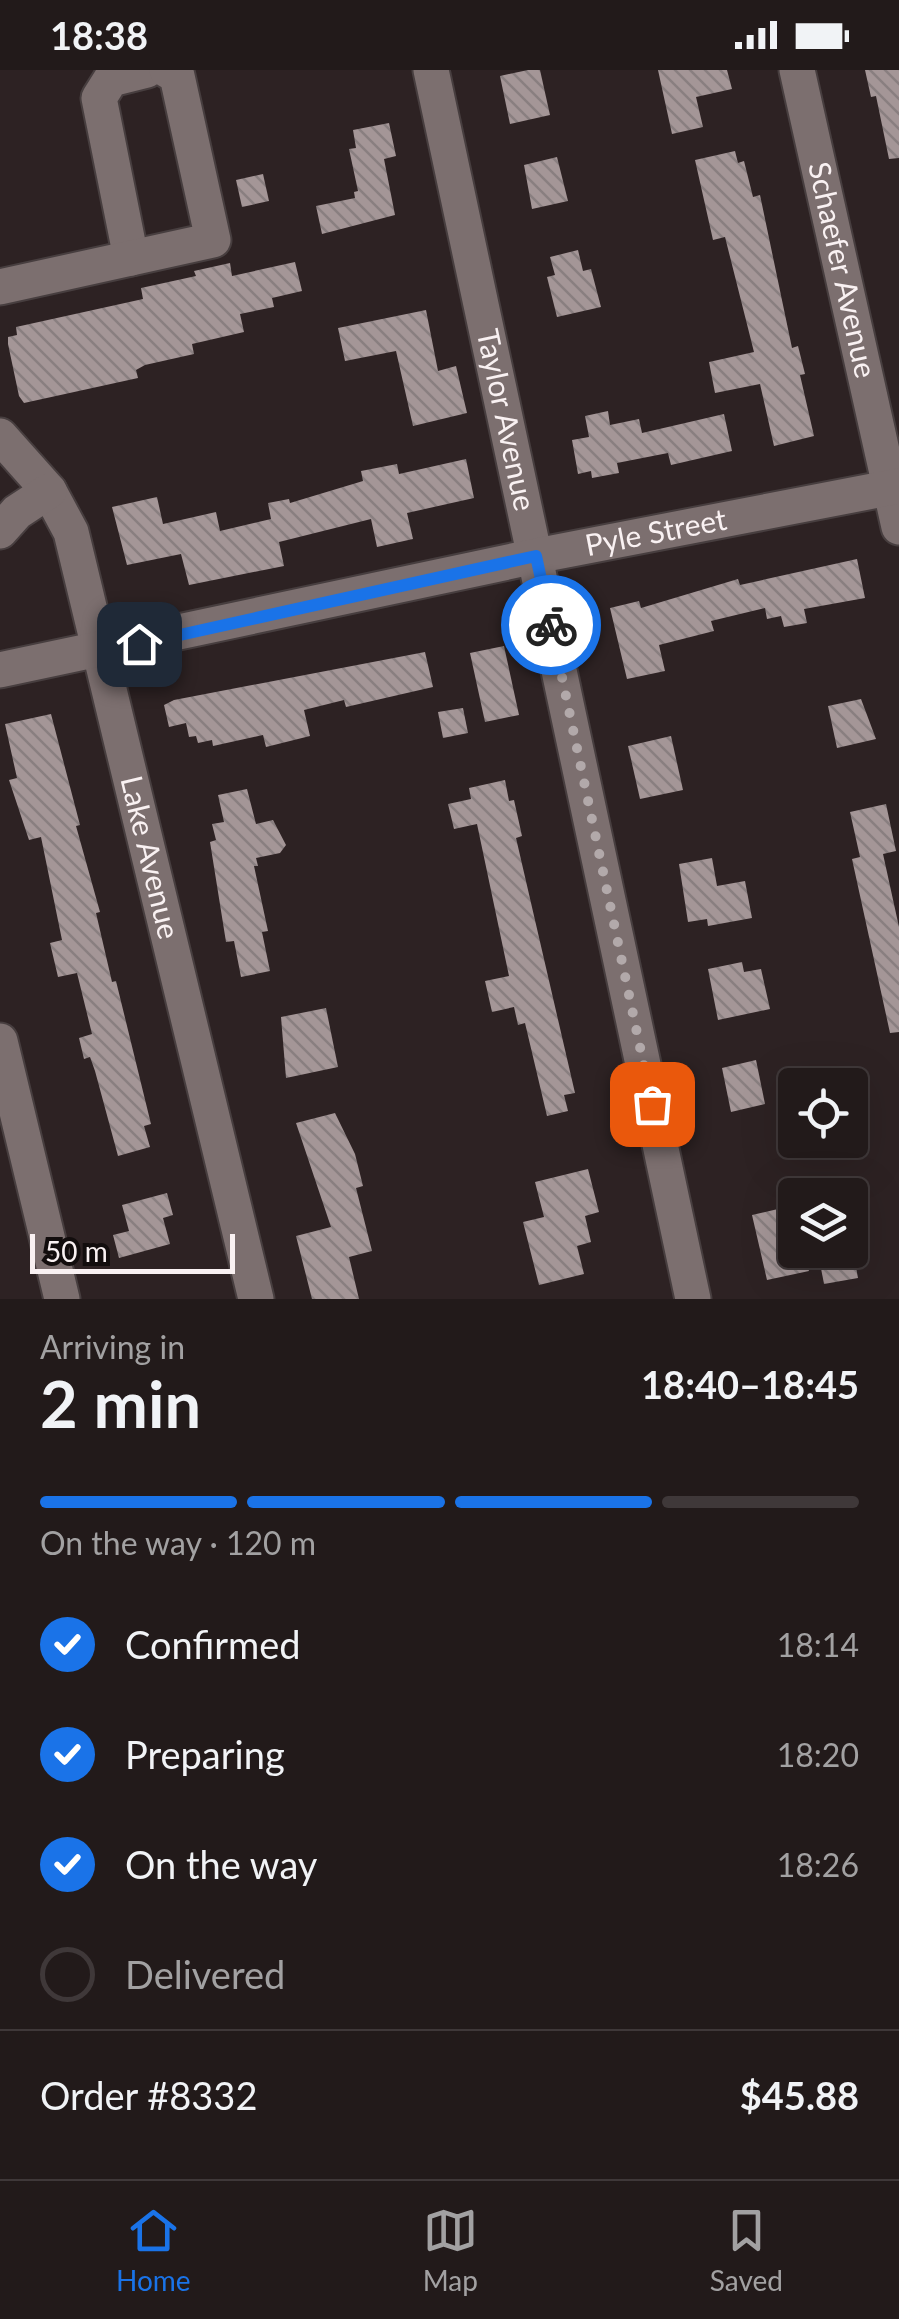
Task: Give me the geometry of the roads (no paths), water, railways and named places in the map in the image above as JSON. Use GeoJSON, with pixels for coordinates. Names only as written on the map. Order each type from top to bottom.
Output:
{"type":"FeatureCollection","features":[{"type":"Feature","properties":{"kind":"street"},"geometry":{"type":"LineString","coordinates":[[131,258],[100,98],[111,79],[147,70]]}},
{"type":"Feature","properties":{"kind":"street"},"geometry":{"type":"LineString","coordinates":[[0,287],[213,240],[178,76],[167,70]]}},
{"type":"Feature","properties":{"kind":"street","name":"Taylor Avenue"},"geometry":{"type":"LineString","coordinates":[[431,70],[694,1299]]}},
{"type":"Feature","properties":{"kind":"street","name":"Schaefer Avenue"},"geometry":{"type":"LineString","coordinates":[[797,70],[895,486],[899,527]]}},
{"type":"Feature","properties":{"kind":"street","name":"Lake Avenue"},"geometry":{"type":"LineString","coordinates":[[0,436],[49,492],[70,532],[103,652],[256,1299]]}},
{"type":"Feature","properties":{"kind":"street","name":"Pyle Street"},"geometry":{"type":"LineString","coordinates":[[0,670],[103,652],[536,556],[895,486]]}},
{"type":"Feature","properties":{"kind":"street"},"geometry":{"type":"LineString","coordinates":[[0,531],[17,512],[49,492]]}},
{"type":"Feature","properties":{"kind":"street"},"geometry":{"type":"LineString","coordinates":[[0,1042],[62,1299]]}}]}
